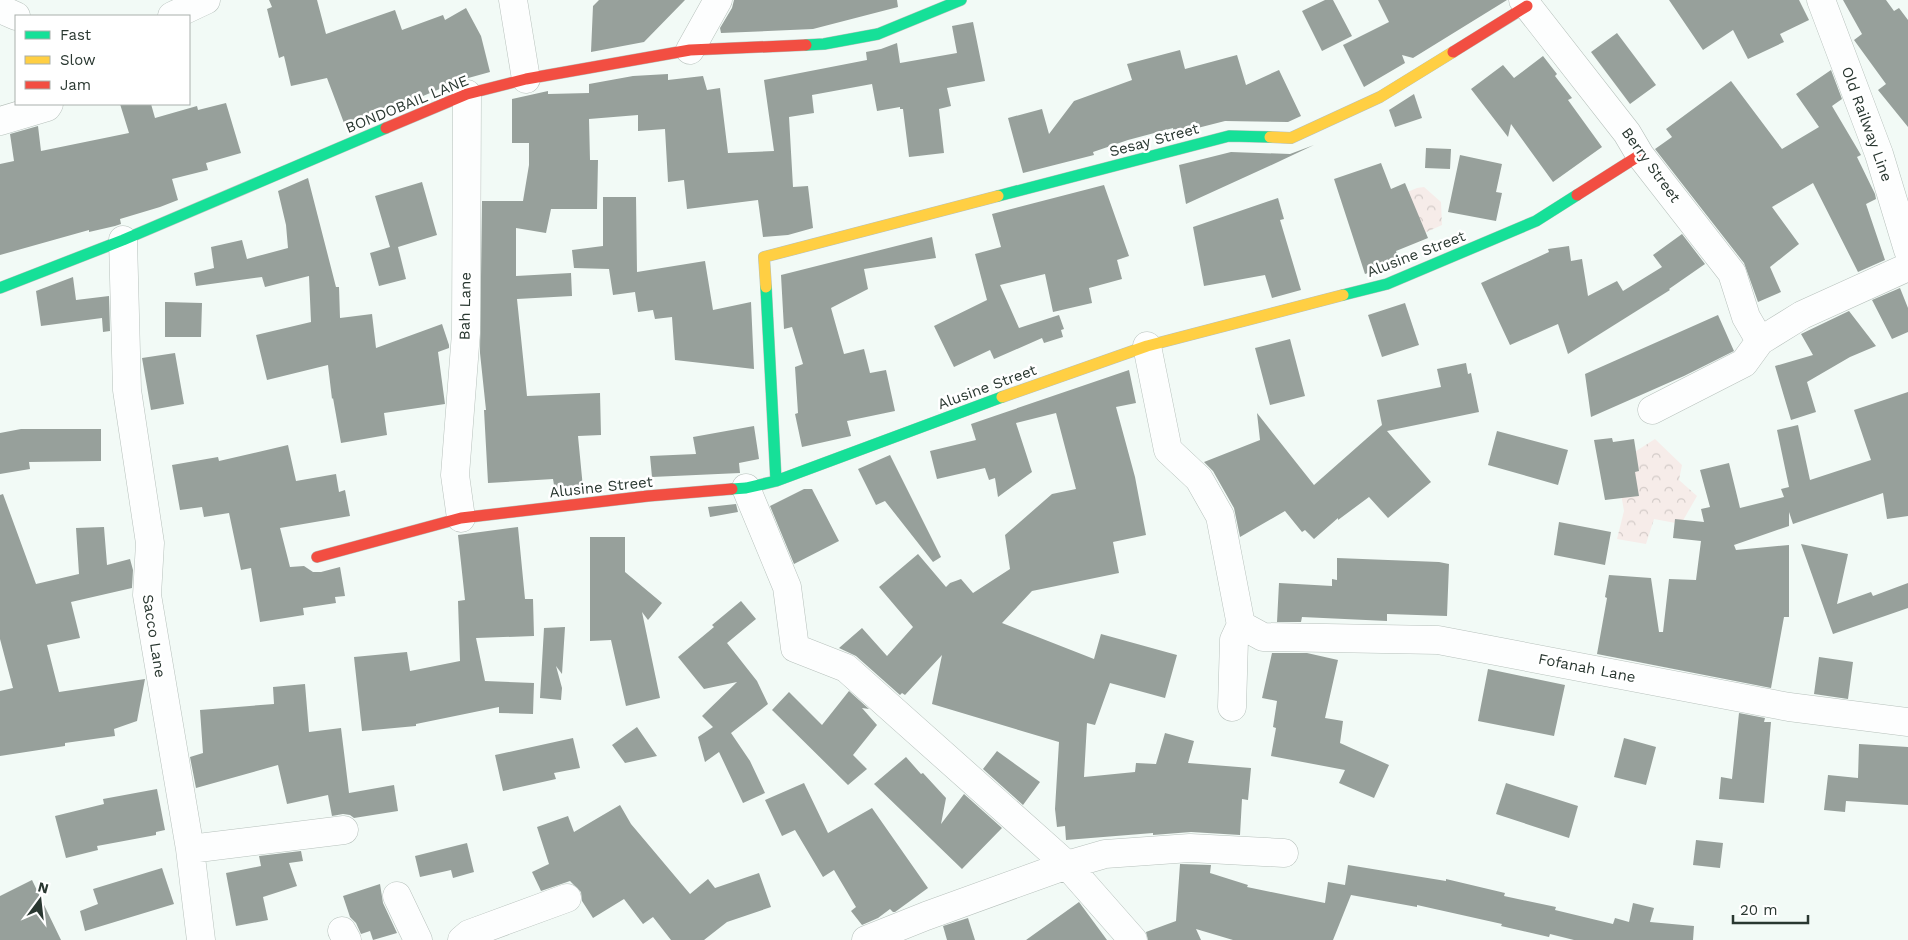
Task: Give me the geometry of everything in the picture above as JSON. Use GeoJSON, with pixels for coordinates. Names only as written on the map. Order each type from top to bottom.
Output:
{"type":"FeatureCollection","features":[{"type":"Feature","properties":{"kind":"street"},"geometry":{"type":"LineString","coordinates":[[174,15],[206,0]]}},
{"type":"Feature","properties":{"kind":"street"},"geometry":{"type":"LineString","coordinates":[[513,0],[526,79]]}},
{"type":"Feature","properties":{"kind":"street"},"geometry":{"type":"LineString","coordinates":[[690,50],[718,0]]}},
{"type":"Feature","properties":{"kind":"street","name":"BONDOBAIL LANE"},"geometry":{"type":"LineString","coordinates":[[0,288],[123,240],[467,94],[526,79],[690,50],[824,44],[878,34],[961,0]]}},
{"type":"Feature","properties":{"kind":"street","name":"Old Railway Line"},"geometry":{"type":"LineString","coordinates":[[1821,0],[1879,154],[1908,250]]}},
{"type":"Feature","properties":{"kind":"street","name":"Berry Street"},"geometry":{"type":"LineString","coordinates":[[1525,3],[1627,133],[1640,155],[1732,273],[1746,317],[1760,341]]}},
{"type":"Feature","properties":{"kind":"street","name":"Sesay Street"},"geometry":{"type":"LineString","coordinates":[[776,481],[764,258],[1229,136],[1291,138],[1380,97],[1525,3]]}},
{"type":"Feature","properties":{"kind":"street"},"geometry":{"type":"LineString","coordinates":[[0,9],[15,16]]}},
{"type":"Feature","properties":{"kind":"street","name":"Bah Lane"},"geometry":{"type":"LineString","coordinates":[[461,518],[455,476],[466,333],[467,94]]}},
{"type":"Feature","properties":{"kind":"street"},"geometry":{"type":"LineString","coordinates":[[0,121],[48,105]]}},
{"type":"Feature","properties":{"kind":"street","name":"Alusine Street"},"geometry":{"type":"LineString","coordinates":[[317,557],[461,518],[648,496],[746,488],[776,481],[965,410],[1147,346],[1387,284],[1536,221],[1640,155]]}},
{"type":"Feature","properties":{"kind":"street","name":"Sacco Lane"},"geometry":{"type":"LineString","coordinates":[[123,240],[127,390],[150,543],[146,595],[190,849],[201,940]]}},
{"type":"Feature","properties":{"kind":"street"},"geometry":{"type":"LineString","coordinates":[[1652,410],[1744,363],[1760,341],[1802,315],[1908,267]]}},
{"type":"Feature","properties":{"kind":"street"},"geometry":{"type":"LineString","coordinates":[[1147,346],[1168,450],[1199,479],[1220,516],[1252,631],[1234,640],[1232,707]]}},
{"type":"Feature","properties":{"kind":"street"},"geometry":{"type":"LineString","coordinates":[[746,488],[787,587],[796,648],[846,668],[1067,865],[1133,940]]}},
{"type":"Feature","properties":{"kind":"street","name":"Fofanah Lane"},"geometry":{"type":"LineString","coordinates":[[1252,631],[1438,640],[1789,707],[1908,722]]}},
{"type":"Feature","properties":{"kind":"street"},"geometry":{"type":"LineString","coordinates":[[190,849],[344,830]]}},
{"type":"Feature","properties":{"kind":"street"},"geometry":{"type":"LineString","coordinates":[[866,940],[926,916],[1067,865],[1105,854],[1190,848],[1284,853]]}},
{"type":"Feature","properties":{"kind":"street"},"geometry":{"type":"LineString","coordinates":[[397,896],[418,940]]}},
{"type":"Feature","properties":{"kind":"street"},"geometry":{"type":"LineString","coordinates":[[462,940],[469,934],[567,898]]}},
{"type":"Feature","properties":{"kind":"green space"},"geometry":{"type":"Polygon","coordinates":[[[1424,187],[1441,202],[1442,225],[1420,235],[1405,193],[1424,187]]]}},
{"type":"Feature","properties":{"kind":"green space"},"geometry":{"type":"Polygon","coordinates":[[[1655,439],[1682,465],[1679,480],[1697,496],[1681,524],[1654,519],[1646,544],[1617,539],[1624,511],[1620,488],[1619,462],[1655,439]]]}},
{"type":"Feature","properties":{"kind":"building"},"geometry":{"type":"Polygon","coordinates":[[[269,0],[317,0],[326,34],[395,10],[402,30],[443,15],[445,20],[466,8],[481,36],[490,72],[461,80],[366,120],[366,115],[344,123],[327,78],[291,86],[284,56],[279,58],[267,9],[272,7],[269,0]]]}},
{"type":"Feature","properties":{"kind":"building"},"geometry":{"type":"Polygon","coordinates":[[[599,0],[685,0],[644,42],[591,52],[593,6],[599,0]]]}},
{"type":"Feature","properties":{"kind":"building"},"geometry":{"type":"Polygon","coordinates":[[[734,0],[897,0],[898,7],[813,29],[721,33],[720,28],[732,8],[734,0]]]}},
{"type":"Feature","properties":{"kind":"building"},"geometry":{"type":"Polygon","coordinates":[[[1325,0],[1333,0],[1352,36],[1322,51],[1302,11],[1325,0]]]}},
{"type":"Feature","properties":{"kind":"building"},"geometry":{"type":"Polygon","coordinates":[[[1378,0],[1507,0],[1413,58],[1402,55],[1405,63],[1364,87],[1343,45],[1389,22],[1378,0]]]}},
{"type":"Feature","properties":{"kind":"building"},"geometry":{"type":"Polygon","coordinates":[[[1669,0],[1799,0],[1809,20],[1780,34],[1784,42],[1748,59],[1733,30],[1703,50],[1669,0]]]}},
{"type":"Feature","properties":{"kind":"building"},"geometry":{"type":"Polygon","coordinates":[[[1843,0],[1886,0],[1894,11],[1899,8],[1908,20],[1908,127],[1878,90],[1886,84],[1854,40],[1862,34],[1843,0]]]}},
{"type":"Feature","properties":{"kind":"building"},"geometry":{"type":"Polygon","coordinates":[[[973,22],[985,81],[947,88],[951,106],[939,109],[944,153],[909,157],[903,109],[900,109],[900,107],[877,111],[872,84],[812,95],[814,113],[789,117],[793,187],[808,186],[813,228],[788,235],[763,237],[758,200],[687,209],[684,180],[668,182],[665,129],[638,131],[638,115],[589,119],[590,160],[598,160],[597,209],[551,209],[546,233],[516,228],[516,276],[571,273],[572,296],[517,299],[527,396],[600,393],[601,435],[578,436],[583,488],[555,491],[553,479],[488,483],[484,410],[486,410],[480,353],[482,201],[523,201],[529,165],[529,143],[512,143],[512,99],[548,91],[548,94],[589,93],[589,84],[633,76],[668,74],[668,80],[703,76],[707,90],[720,88],[728,153],[774,151],[764,80],[867,60],[866,52],[897,43],[900,63],[957,53],[952,26],[973,22]]]}},
{"type":"Feature","properties":{"kind":"building"},"geometry":{"type":"Polygon","coordinates":[[[1617,33],[1656,85],[1630,104],[1591,52],[1617,33]]]}},
{"type":"Feature","properties":{"kind":"building"},"geometry":{"type":"Polygon","coordinates":[[[1180,50],[1185,69],[1237,55],[1246,85],[1279,70],[1301,116],[1288,122],[1225,121],[1174,134],[1173,128],[1128,140],[1093,152],[1094,155],[1023,173],[1008,118],[1042,109],[1049,134],[1074,101],[1132,80],[1127,64],[1180,50]]]}},
{"type":"Feature","properties":{"kind":"building"},"geometry":{"type":"Polygon","coordinates":[[[1543,56],[1572,98],[1568,100],[1602,147],[1553,182],[1511,124],[1508,137],[1471,89],[1503,65],[1514,78],[1543,56]]]}},
{"type":"Feature","properties":{"kind":"building"},"geometry":{"type":"Polygon","coordinates":[[[1831,70],[1842,99],[1832,106],[1861,155],[1857,157],[1875,194],[1876,199],[1866,204],[1885,260],[1858,272],[1813,183],[1772,207],[1799,244],[1770,267],[1781,292],[1758,302],[1744,263],[1655,149],[1672,137],[1666,129],[1731,81],[1782,149],[1819,127],[1796,94],[1831,70]]]}},
{"type":"Feature","properties":{"kind":"building"},"geometry":{"type":"Polygon","coordinates":[[[1414,94],[1422,118],[1395,127],[1389,110],[1414,94]]]}},
{"type":"Feature","properties":{"kind":"building"},"geometry":{"type":"Polygon","coordinates":[[[226,103],[241,153],[206,163],[208,170],[172,179],[178,200],[120,219],[121,224],[115,226],[89,232],[89,230],[0,255],[0,164],[14,161],[10,134],[38,126],[41,151],[129,133],[120,105],[151,105],[155,118],[197,106],[198,110],[226,103]]]}},
{"type":"Feature","properties":{"kind":"building"},"geometry":{"type":"Polygon","coordinates":[[[1314,145],[1186,204],[1179,165],[1231,152],[1290,154],[1314,145]]]}},
{"type":"Feature","properties":{"kind":"building"},"geometry":{"type":"Polygon","coordinates":[[[1426,148],[1451,149],[1450,169],[1425,168],[1426,148]]]}},
{"type":"Feature","properties":{"kind":"building"},"geometry":{"type":"Polygon","coordinates":[[[1460,155],[1502,164],[1496,192],[1502,193],[1496,221],[1448,212],[1460,155]]]}},
{"type":"Feature","properties":{"kind":"building"},"geometry":{"type":"Polygon","coordinates":[[[1381,163],[1391,189],[1405,183],[1428,238],[1396,251],[1399,262],[1365,274],[1334,179],[1381,163]]]}},
{"type":"Feature","properties":{"kind":"building"},"geometry":{"type":"Polygon","coordinates":[[[308,178],[336,287],[339,287],[340,318],[372,314],[376,348],[442,324],[449,345],[449,348],[438,352],[445,404],[384,413],[387,435],[341,443],[332,399],[328,365],[267,380],[256,335],[311,322],[309,276],[265,287],[262,277],[196,286],[194,273],[214,268],[211,247],[242,240],[247,259],[288,248],[286,225],[278,191],[308,178]]]}},
{"type":"Feature","properties":{"kind":"building"},"geometry":{"type":"Polygon","coordinates":[[[422,182],[437,235],[398,247],[406,279],[379,286],[370,253],[390,247],[375,196],[422,182]]]}},
{"type":"Feature","properties":{"kind":"building"},"geometry":{"type":"Polygon","coordinates":[[[1104,185],[1129,256],[1117,260],[1122,279],[1089,288],[1092,303],[1053,312],[1045,274],[1000,285],[1019,328],[1059,315],[1064,329],[1061,330],[1063,337],[1044,343],[1042,338],[994,359],[990,350],[954,367],[934,326],[987,300],[975,254],[1001,247],[992,214],[1104,185]]]}},
{"type":"Feature","properties":{"kind":"building"},"geometry":{"type":"Polygon","coordinates":[[[603,197],[636,197],[637,272],[705,261],[713,310],[751,302],[754,369],[675,360],[672,317],[655,319],[653,310],[638,312],[635,292],[613,295],[609,269],[574,268],[572,250],[603,246],[603,197]]]}},
{"type":"Feature","properties":{"kind":"building"},"geometry":{"type":"Polygon","coordinates":[[[1278,198],[1284,219],[1280,220],[1301,290],[1272,298],[1265,275],[1204,286],[1193,227],[1278,198]]]}},
{"type":"Feature","properties":{"kind":"building"},"geometry":{"type":"Polygon","coordinates":[[[1682,234],[1705,264],[1670,290],[1568,354],[1558,324],[1510,345],[1481,283],[1549,252],[1548,249],[1569,246],[1571,261],[1582,259],[1588,296],[1617,281],[1623,291],[1662,267],[1653,255],[1682,234]]]}},
{"type":"Feature","properties":{"kind":"building"},"geometry":{"type":"Polygon","coordinates":[[[932,237],[936,258],[864,269],[868,289],[831,308],[844,354],[864,349],[870,373],[886,370],[895,411],[847,421],[851,436],[802,447],[795,414],[798,413],[795,367],[803,364],[792,327],[784,329],[781,275],[932,237]]]}},
{"type":"Feature","properties":{"kind":"building"},"geometry":{"type":"Polygon","coordinates":[[[73,277],[76,300],[109,296],[110,331],[103,332],[102,318],[41,326],[36,291],[73,277]]]}},
{"type":"Feature","properties":{"kind":"building"},"geometry":{"type":"Polygon","coordinates":[[[1900,288],[1908,308],[1908,332],[1892,339],[1872,300],[1900,288]]]}},
{"type":"Feature","properties":{"kind":"building"},"geometry":{"type":"Polygon","coordinates":[[[165,302],[202,303],[201,337],[165,337],[165,302]]]}},
{"type":"Feature","properties":{"kind":"building"},"geometry":{"type":"Polygon","coordinates":[[[1405,303],[1419,345],[1382,357],[1368,315],[1405,303]]]}},
{"type":"Feature","properties":{"kind":"building"},"geometry":{"type":"Polygon","coordinates":[[[1849,311],[1876,346],[1850,357],[1807,382],[1816,412],[1791,420],[1775,366],[1813,355],[1801,334],[1849,311]]]}},
{"type":"Feature","properties":{"kind":"building"},"geometry":{"type":"Polygon","coordinates":[[[1718,315],[1734,351],[1684,376],[1591,417],[1585,374],[1718,315]]]}},
{"type":"Feature","properties":{"kind":"building"},"geometry":{"type":"Polygon","coordinates":[[[1290,339],[1305,396],[1270,405],[1255,348],[1290,339]]]}},
{"type":"Feature","properties":{"kind":"building"},"geometry":{"type":"Polygon","coordinates":[[[175,353],[184,404],[151,410],[142,358],[175,353]]]}},
{"type":"Feature","properties":{"kind":"building"},"geometry":{"type":"Polygon","coordinates":[[[1466,363],[1468,374],[1471,373],[1479,412],[1387,431],[1431,482],[1388,518],[1369,497],[1338,520],[1338,518],[1314,539],[1305,530],[1302,532],[1285,511],[1240,537],[1234,508],[1213,471],[1204,462],[1260,440],[1257,413],[1314,485],[1382,425],[1377,400],[1441,387],[1437,369],[1466,363]]]}},
{"type":"Feature","properties":{"kind":"building"},"geometry":{"type":"Polygon","coordinates":[[[1129,370],[1136,403],[1116,407],[1135,477],[1146,535],[1113,542],[1119,573],[1032,591],[1002,623],[1094,659],[1101,634],[1177,655],[1165,698],[1110,683],[1095,725],[1087,723],[1084,777],[1135,772],[1136,763],[1156,764],[1165,733],[1194,741],[1188,763],[1251,768],[1248,800],[1242,799],[1240,835],[1191,832],[1153,835],[1153,833],[1066,840],[1065,826],[1057,827],[1055,809],[1059,742],[932,704],[942,655],[905,695],[902,693],[900,695],[856,656],[839,648],[862,628],[887,656],[913,627],[879,587],[918,554],[946,587],[950,583],[961,579],[973,593],[1010,569],[1005,535],[1052,494],[1076,489],[1056,413],[1016,423],[1032,472],[998,497],[995,478],[989,480],[985,468],[937,479],[930,451],[976,440],[971,424],[1129,370]]]}},
{"type":"Feature","properties":{"kind":"building"},"geometry":{"type":"Polygon","coordinates":[[[1908,392],[1908,516],[1887,519],[1883,493],[1793,524],[1789,512],[1789,526],[1734,545],[1736,550],[1789,545],[1789,617],[1784,617],[1771,688],[1597,654],[1609,575],[1651,578],[1659,632],[1663,632],[1669,579],[1696,580],[1701,541],[1673,538],[1675,519],[1704,522],[1701,509],[1710,507],[1700,470],[1729,463],[1740,508],[1784,497],[1781,489],[1789,487],[1777,430],[1798,425],[1810,480],[1871,460],[1854,410],[1908,392]]]}},
{"type":"Feature","properties":{"kind":"building"},"geometry":{"type":"Polygon","coordinates":[[[754,426],[759,459],[739,463],[740,473],[652,477],[650,456],[696,454],[693,437],[754,426]]]}},
{"type":"Feature","properties":{"kind":"building"},"geometry":{"type":"Polygon","coordinates":[[[21,429],[101,429],[101,461],[29,462],[30,469],[0,474],[0,433],[21,429]]]}},
{"type":"Feature","properties":{"kind":"building"},"geometry":{"type":"Polygon","coordinates":[[[1497,431],[1568,450],[1558,485],[1488,465],[1497,431]]]}},
{"type":"Feature","properties":{"kind":"building"},"geometry":{"type":"Polygon","coordinates":[[[1612,438],[1613,442],[1634,439],[1639,471],[1635,472],[1639,496],[1605,500],[1594,440],[1612,438]]]}},
{"type":"Feature","properties":{"kind":"building"},"geometry":{"type":"Polygon","coordinates":[[[288,445],[296,481],[336,474],[339,492],[345,490],[350,516],[280,528],[290,567],[304,566],[313,572],[321,572],[340,567],[345,596],[335,597],[336,603],[303,608],[304,615],[260,622],[251,568],[241,570],[229,513],[204,517],[202,507],[180,510],[172,465],[218,457],[219,461],[288,445]]]}},
{"type":"Feature","properties":{"kind":"building"},"geometry":{"type":"Polygon","coordinates":[[[890,455],[941,557],[933,562],[885,501],[876,505],[858,469],[890,455]]]}},
{"type":"Feature","properties":{"kind":"building"},"geometry":{"type":"Polygon","coordinates":[[[804,489],[812,489],[839,541],[794,564],[770,506],[804,489]]]}},
{"type":"Feature","properties":{"kind":"building"},"geometry":{"type":"Polygon","coordinates":[[[3,494],[36,584],[79,574],[76,528],[104,527],[107,565],[130,559],[133,570],[132,588],[71,602],[80,638],[47,645],[59,692],[145,679],[137,721],[114,729],[115,736],[65,743],[65,746],[0,756],[0,691],[13,688],[0,639],[0,495],[3,494]]]}},
{"type":"Feature","properties":{"kind":"building"},"geometry":{"type":"Polygon","coordinates":[[[736,504],[738,512],[710,517],[708,507],[736,504]]]}},
{"type":"Feature","properties":{"kind":"building"},"geometry":{"type":"Polygon","coordinates":[[[1559,522],[1611,532],[1605,565],[1554,555],[1559,522]]]}},
{"type":"Feature","properties":{"kind":"building"},"geometry":{"type":"Polygon","coordinates":[[[518,527],[525,599],[533,599],[534,636],[476,638],[485,681],[534,683],[533,714],[499,713],[499,707],[416,724],[416,726],[362,731],[354,657],[407,652],[410,671],[460,661],[458,601],[465,600],[458,535],[518,527]]]}},
{"type":"Feature","properties":{"kind":"building"},"geometry":{"type":"Polygon","coordinates":[[[590,537],[625,537],[625,572],[662,603],[648,620],[642,612],[660,698],[626,706],[611,640],[590,641],[590,537]]]}},
{"type":"Feature","properties":{"kind":"building"},"geometry":{"type":"Polygon","coordinates":[[[1801,544],[1848,554],[1837,604],[1871,592],[1873,596],[1908,583],[1908,608],[1833,634],[1801,544]]]}},
{"type":"Feature","properties":{"kind":"building"},"geometry":{"type":"Polygon","coordinates":[[[1337,558],[1449,564],[1447,616],[1387,614],[1387,621],[1302,617],[1301,622],[1277,622],[1279,583],[1332,586],[1332,579],[1337,580],[1337,558]]]}},
{"type":"Feature","properties":{"kind":"building"},"geometry":{"type":"Polygon","coordinates":[[[741,601],[756,619],[727,643],[757,681],[768,704],[731,733],[750,761],[765,793],[743,803],[719,752],[705,762],[698,737],[713,727],[702,716],[737,682],[704,689],[678,657],[741,601]]]}},
{"type":"Feature","properties":{"kind":"building"},"geometry":{"type":"Polygon","coordinates":[[[565,627],[562,674],[556,666],[562,688],[561,700],[540,698],[544,628],[565,627]]]}},
{"type":"Feature","properties":{"kind":"building"},"geometry":{"type":"Polygon","coordinates":[[[1272,653],[1307,653],[1338,660],[1325,718],[1343,721],[1340,743],[1389,765],[1374,798],[1339,783],[1345,770],[1271,756],[1276,728],[1273,727],[1277,701],[1262,698],[1272,653]]]}},
{"type":"Feature","properties":{"kind":"building"},"geometry":{"type":"Polygon","coordinates":[[[1819,657],[1853,662],[1848,699],[1814,694],[1819,657]]]}},
{"type":"Feature","properties":{"kind":"building"},"geometry":{"type":"Polygon","coordinates":[[[1488,669],[1565,685],[1554,736],[1478,721],[1488,669]]]}},
{"type":"Feature","properties":{"kind":"building"},"geometry":{"type":"Polygon","coordinates":[[[305,684],[309,732],[341,728],[349,793],[394,785],[398,811],[354,818],[343,814],[332,816],[328,795],[287,804],[278,765],[196,788],[190,757],[203,753],[200,710],[274,704],[273,687],[305,684]]]}},
{"type":"Feature","properties":{"kind":"building"},"geometry":{"type":"Polygon","coordinates":[[[849,691],[869,709],[862,708],[877,725],[853,755],[867,769],[848,785],[772,710],[789,692],[822,725],[849,691]]]}},
{"type":"Feature","properties":{"kind":"building"},"geometry":{"type":"Polygon","coordinates":[[[1739,713],[1765,718],[1764,722],[1771,722],[1764,803],[1719,799],[1721,777],[1732,779],[1739,713]]]}},
{"type":"Feature","properties":{"kind":"building"},"geometry":{"type":"Polygon","coordinates":[[[637,727],[657,756],[625,763],[612,745],[637,727]]]}},
{"type":"Feature","properties":{"kind":"building"},"geometry":{"type":"Polygon","coordinates":[[[573,738],[580,768],[554,773],[556,779],[503,791],[495,755],[573,738]]]}},
{"type":"Feature","properties":{"kind":"building"},"geometry":{"type":"Polygon","coordinates":[[[1624,738],[1656,747],[1646,785],[1614,777],[1624,738]]]}},
{"type":"Feature","properties":{"kind":"building"},"geometry":{"type":"Polygon","coordinates":[[[1859,744],[1908,747],[1908,805],[1846,801],[1845,812],[1824,810],[1828,775],[1858,778],[1859,744]]]}},
{"type":"Feature","properties":{"kind":"building"},"geometry":{"type":"Polygon","coordinates":[[[997,751],[1040,782],[1023,805],[983,769],[997,751]]]}},
{"type":"Feature","properties":{"kind":"building"},"geometry":{"type":"Polygon","coordinates":[[[906,757],[946,798],[941,824],[964,794],[1002,828],[962,869],[874,784],[906,757]]]}},
{"type":"Feature","properties":{"kind":"building"},"geometry":{"type":"Polygon","coordinates":[[[804,783],[828,833],[872,808],[928,888],[895,912],[890,909],[878,918],[862,925],[851,911],[856,907],[834,870],[823,877],[795,830],[782,836],[765,800],[804,783]]]}},
{"type":"Feature","properties":{"kind":"building"},"geometry":{"type":"Polygon","coordinates":[[[1506,783],[1578,806],[1569,838],[1496,814],[1506,783]]]}},
{"type":"Feature","properties":{"kind":"building"},"geometry":{"type":"Polygon","coordinates":[[[157,789],[165,830],[156,832],[156,835],[97,846],[98,850],[66,858],[55,816],[104,804],[103,799],[157,789]]]}},
{"type":"Feature","properties":{"kind":"building"},"geometry":{"type":"Polygon","coordinates":[[[620,805],[631,824],[690,894],[708,879],[715,888],[759,873],[771,907],[727,922],[704,940],[671,940],[653,917],[643,924],[624,899],[593,918],[582,901],[581,892],[570,881],[541,891],[532,872],[549,864],[537,827],[568,816],[574,832],[620,805]]]}},
{"type":"Feature","properties":{"kind":"building"},"geometry":{"type":"Polygon","coordinates":[[[1696,840],[1723,843],[1720,868],[1693,865],[1696,840]]]}},
{"type":"Feature","properties":{"kind":"building"},"geometry":{"type":"Polygon","coordinates":[[[467,843],[474,872],[453,878],[451,870],[420,877],[415,856],[467,843]]]}},
{"type":"Feature","properties":{"kind":"building"},"geometry":{"type":"Polygon","coordinates":[[[301,851],[303,861],[289,863],[297,886],[263,897],[268,920],[236,926],[226,873],[261,866],[259,856],[301,851]]]}},
{"type":"Feature","properties":{"kind":"building"},"geometry":{"type":"Polygon","coordinates":[[[1180,864],[1211,865],[1210,873],[1248,885],[1247,887],[1325,903],[1328,882],[1345,885],[1348,865],[1446,881],[1446,879],[1505,893],[1504,896],[1556,907],[1555,910],[1613,924],[1615,918],[1629,922],[1633,903],[1654,908],[1650,922],[1694,926],[1693,940],[1574,940],[1550,934],[1549,937],[1501,926],[1502,924],[1417,905],[1417,907],[1351,895],[1333,940],[1233,940],[1196,929],[1201,940],[1148,940],[1146,932],[1176,921],[1180,864]]]}},
{"type":"Feature","properties":{"kind":"building"},"geometry":{"type":"Polygon","coordinates":[[[162,868],[174,904],[85,931],[80,911],[98,904],[93,889],[162,868]]]}},
{"type":"Feature","properties":{"kind":"building"},"geometry":{"type":"Polygon","coordinates":[[[32,880],[61,940],[0,940],[0,896],[32,880]]]}},
{"type":"Feature","properties":{"kind":"building"},"geometry":{"type":"Polygon","coordinates":[[[380,884],[383,903],[397,933],[373,940],[370,931],[361,934],[356,923],[350,917],[343,896],[380,884]]]}},
{"type":"Feature","properties":{"kind":"building"},"geometry":{"type":"Polygon","coordinates":[[[1079,902],[1107,940],[1026,940],[1079,902]]]}},
{"type":"Feature","properties":{"kind":"building"},"geometry":{"type":"Polygon","coordinates":[[[968,918],[975,940],[947,940],[943,926],[968,918]]]}},
{"type":"Feature","properties":{"kind":"traffic: fast"},"geometry":{"type":"LineString","coordinates":[[806,45],[824,44],[878,34],[961,0]]}},
{"type":"Feature","properties":{"kind":"traffic: fast"},"geometry":{"type":"LineString","coordinates":[[0,288],[123,240],[386,128]]}},
{"type":"Feature","properties":{"kind":"traffic: fast"},"geometry":{"type":"LineString","coordinates":[[998,196],[1229,136],[1270,137]]}},
{"type":"Feature","properties":{"kind":"traffic: fast"},"geometry":{"type":"LineString","coordinates":[[1343,295],[1387,284],[1536,221],[1577,195]]}},
{"type":"Feature","properties":{"kind":"traffic: fast"},"geometry":{"type":"LineString","coordinates":[[766,287],[776,481]]}},
{"type":"Feature","properties":{"kind":"traffic: fast"},"geometry":{"type":"LineString","coordinates":[[732,489],[746,488],[776,481],[1002,397]]}},
{"type":"Feature","properties":{"kind":"traffic: slow"},"geometry":{"type":"LineString","coordinates":[[1270,137],[1291,138],[1380,97],[1453,52]]}},
{"type":"Feature","properties":{"kind":"traffic: slow"},"geometry":{"type":"LineString","coordinates":[[766,287],[764,257],[998,196]]}},
{"type":"Feature","properties":{"kind":"traffic: slow"},"geometry":{"type":"LineString","coordinates":[[1002,397],[1147,346],[1343,295]]}},
{"type":"Feature","properties":{"kind":"traffic: jam"},"geometry":{"type":"LineString","coordinates":[[1453,52],[1527,6]]}},
{"type":"Feature","properties":{"kind":"traffic: jam"},"geometry":{"type":"LineString","coordinates":[[386,128],[467,94],[526,79],[690,50],[806,45]]}},
{"type":"Feature","properties":{"kind":"traffic: jam"},"geometry":{"type":"LineString","coordinates":[[1577,195],[1640,155]]}},
{"type":"Feature","properties":{"kind":"traffic: jam"},"geometry":{"type":"LineString","coordinates":[[317,557],[461,518],[648,496],[732,489]]}}]}
